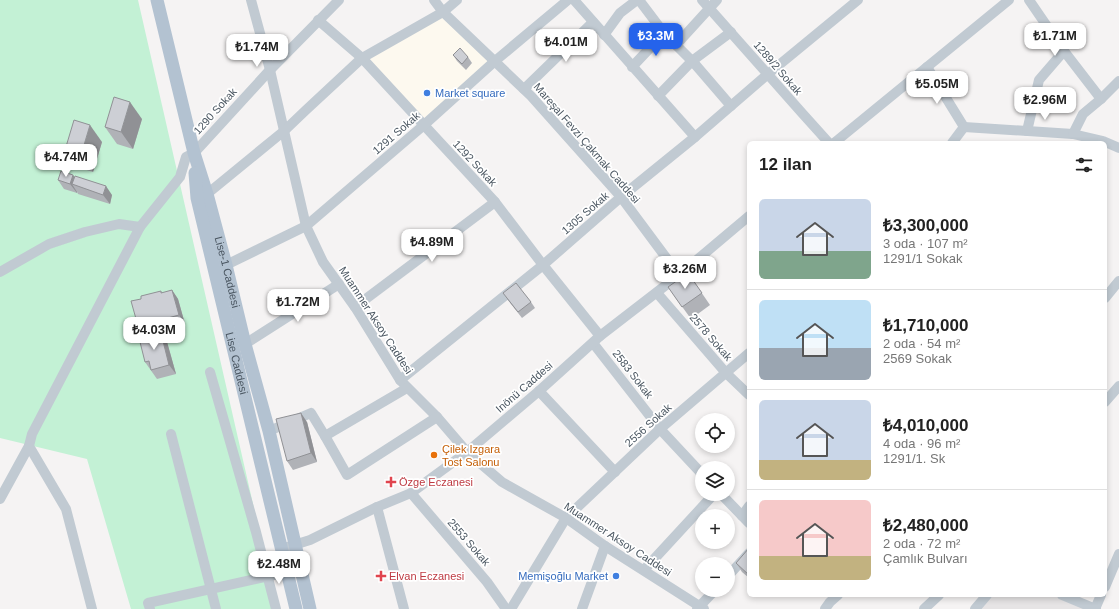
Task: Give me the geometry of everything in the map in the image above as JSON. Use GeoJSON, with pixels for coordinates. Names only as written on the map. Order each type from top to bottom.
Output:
{"type":"FeatureCollection","features":[{"type":"Feature","properties":{"kind":"main road","name":"Lise-1 Caddesi"},"geometry":{"type":"LineString","coordinates":[[159,3],[194,153],[207,194],[269,431],[310,609]]}},
{"type":"Feature","properties":{"kind":"main road","name":"Lise Caddesi"},"geometry":{"type":"LineString","coordinates":[[194,153],[197,198],[296,609]]}},
{"type":"Feature","properties":{"kind":"street","name":"Muammer Aksoy Caddesi"},"geometry":{"type":"LineString","coordinates":[[252,0],[270,70],[306,226],[323,262],[355,307],[400,380],[437,417],[467,452],[502,482],[566,518],[605,546],[644,570],[700,608]]}},
{"type":"Feature","properties":{"kind":"street","name":"1290 Sokak"},"geometry":{"type":"LineString","coordinates":[[0,500],[29,446],[32,434],[140,227],[180,177],[186,157],[194,153],[270,70],[339,0]]}},
{"type":"Feature","properties":{"kind":"street","name":"Mareşal Fevzi Çakmak Caddesi"},"geometry":{"type":"LineString","coordinates":[[434,0],[443,12],[524,89],[621,197],[679,275]]}},
{"type":"Feature","properties":{"kind":"street"},"geometry":{"type":"LineString","coordinates":[[207,194],[284,131],[362,58],[443,12],[457,0]]}},
{"type":"Feature","properties":{"kind":"street","name":"1291 Sokak"},"geometry":{"type":"LineString","coordinates":[[226,265],[306,226],[568,0]]}},
{"type":"Feature","properties":{"kind":"street"},"geometry":{"type":"LineString","coordinates":[[574,0],[695,137]]}},
{"type":"Feature","properties":{"kind":"street"},"geometry":{"type":"LineString","coordinates":[[604,35],[620,14],[638,0],[664,33],[692,61],[731,106]]}},
{"type":"Feature","properties":{"kind":"street","name":"1289/2 Sokak"},"geometry":{"type":"LineString","coordinates":[[702,0],[827,141]]}},
{"type":"Feature","properties":{"kind":"street"},"geometry":{"type":"LineString","coordinates":[[676,45],[718,0]]}},
{"type":"Feature","properties":{"kind":"street","name":"1305 Sokak"},"geometry":{"type":"LineString","coordinates":[[400,380],[543,265],[621,197],[858,0]]}},
{"type":"Feature","properties":{"kind":"street"},"geometry":{"type":"LineString","coordinates":[[836,141],[1009,0]]}},
{"type":"Feature","properties":{"kind":"street"},"geometry":{"type":"LineString","coordinates":[[1029,0],[1064,52],[1101,99]]}},
{"type":"Feature","properties":{"kind":"street","name":"1292 Sokak"},"geometry":{"type":"LineString","coordinates":[[318,20],[362,58],[496,202],[597,339]]}},
{"type":"Feature","properties":{"kind":"street"},"geometry":{"type":"LineString","coordinates":[[524,89],[593,22]]}},
{"type":"Feature","properties":{"kind":"street"},"geometry":{"type":"LineString","coordinates":[[658,96],[692,61],[731,32]]}},
{"type":"Feature","properties":{"kind":"street"},"geometry":{"type":"LineString","coordinates":[[632,67],[664,33]]}},
{"type":"Feature","properties":{"kind":"street"},"geometry":{"type":"LineString","coordinates":[[1027,131],[1039,80],[1064,52]]}},
{"type":"Feature","properties":{"kind":"street"},"geometry":{"type":"LineString","coordinates":[[926,67],[964,127]]}},
{"type":"Feature","properties":{"kind":"street"},"geometry":{"type":"LineString","coordinates":[[1073,134],[1083,114],[1119,81]]}},
{"type":"Feature","properties":{"kind":"street"},"geometry":{"type":"LineString","coordinates":[[964,127],[1073,134],[1099,141]]}},
{"type":"Feature","properties":{"kind":"street"},"geometry":{"type":"LineString","coordinates":[[954,141],[964,127]]}},
{"type":"Feature","properties":{"kind":"street"},"geometry":{"type":"LineString","coordinates":[[1107,144],[1119,148]]}},
{"type":"Feature","properties":{"kind":"street"},"geometry":{"type":"LineString","coordinates":[[355,307],[496,202]]}},
{"type":"Feature","properties":{"kind":"street","name":"Inönü Caddesi"},"geometry":{"type":"LineString","coordinates":[[281,549],[310,540],[377,507],[411,493],[467,452],[597,339],[657,293],[747,218]]}},
{"type":"Feature","properties":{"kind":"street"},"geometry":{"type":"LineString","coordinates":[[0,272],[49,244],[86,232],[119,224],[140,227]]}},
{"type":"Feature","properties":{"kind":"street"},"geometry":{"type":"LineString","coordinates":[[1107,296],[1119,281]]}},
{"type":"Feature","properties":{"kind":"street"},"geometry":{"type":"LineString","coordinates":[[246,344],[339,284]]}},
{"type":"Feature","properties":{"kind":"street","name":"2578 Sokak"},"geometry":{"type":"LineString","coordinates":[[657,293],[726,373],[747,393]]}},
{"type":"Feature","properties":{"kind":"street","name":"2583 Sokak"},"geometry":{"type":"LineString","coordinates":[[597,339],[660,429],[695,466]]}},
{"type":"Feature","properties":{"kind":"street","name":"2556 Sokak"},"geometry":{"type":"LineString","coordinates":[[511,609],[566,518],[660,429],[747,355]]}},
{"type":"Feature","properties":{"kind":"street"},"geometry":{"type":"LineString","coordinates":[[210,372],[256,532],[276,609]]}},
{"type":"Feature","properties":{"kind":"street"},"geometry":{"type":"LineString","coordinates":[[1107,400],[1119,386]]}},
{"type":"Feature","properties":{"kind":"street"},"geometry":{"type":"LineString","coordinates":[[325,436],[408,388]]}},
{"type":"Feature","properties":{"kind":"street"},"geometry":{"type":"LineString","coordinates":[[539,390],[615,472]]}},
{"type":"Feature","properties":{"kind":"street"},"geometry":{"type":"LineString","coordinates":[[269,431],[311,413],[347,475],[437,417]]}},
{"type":"Feature","properties":{"kind":"street"},"geometry":{"type":"LineString","coordinates":[[171,434],[216,609]]}},
{"type":"Feature","properties":{"kind":"street"},"geometry":{"type":"LineString","coordinates":[[29,446],[66,509],[92,609]]}},
{"type":"Feature","properties":{"kind":"street","name":"2553 Sokak"},"geometry":{"type":"LineString","coordinates":[[411,493],[487,582],[506,609]]}},
{"type":"Feature","properties":{"kind":"street"},"geometry":{"type":"LineString","coordinates":[[644,570],[708,501]]}},
{"type":"Feature","properties":{"kind":"street"},"geometry":{"type":"LineString","coordinates":[[728,501],[747,521]]}},
{"type":"Feature","properties":{"kind":"street"},"geometry":{"type":"LineString","coordinates":[[377,507],[404,609]]}},
{"type":"Feature","properties":{"kind":"street"},"geometry":{"type":"LineString","coordinates":[[742,516],[747,509]]}},
{"type":"Feature","properties":{"kind":"street"},"geometry":{"type":"LineString","coordinates":[[582,609],[605,546]]}},
{"type":"Feature","properties":{"kind":"street"},"geometry":{"type":"LineString","coordinates":[[1107,581],[1119,554]]}},
{"type":"Feature","properties":{"kind":"street"},"geometry":{"type":"LineString","coordinates":[[735,568],[747,555]]}},
{"type":"Feature","properties":{"kind":"street"},"geometry":{"type":"LineString","coordinates":[[150,609],[148,603],[287,572]]}},
{"type":"Feature","properties":{"kind":"street"},"geometry":{"type":"LineString","coordinates":[[700,608],[709,597]]}},
{"type":"Feature","properties":{"kind":"street"},"geometry":{"type":"LineString","coordinates":[[924,609],[937,597]]}},
{"type":"Feature","properties":{"kind":"street"},"geometry":{"type":"LineString","coordinates":[[975,609],[985,597]]}},
{"type":"Feature","properties":{"kind":"street"},"geometry":{"type":"LineString","coordinates":[[1067,597],[1096,609],[1100,597]]}},
{"type":"Feature","properties":{"kind":"shaded area","name":"Market square"},"geometry":{"type":"Polygon","coordinates":[[[443,12],[495,61],[424,125],[362,58],[443,12]]]}},
{"type":"Feature","properties":{"kind":"shaded area"},"geometry":{"type":"Polygon","coordinates":[[[985,597],[1067,597],[1095,609],[975,609],[985,597]]]}},
{"type":"Feature","properties":{"kind":"green space"},"geometry":{"type":"Polygon","coordinates":[[[0,0],[138,0],[277,609],[131,609],[87,459],[0,438],[0,0]]]}},
{"type":"Feature","properties":{"kind":"building"},"geometry":{"type":"Polygon","coordinates":[[[460,48],[468,57],[462,64],[453,55],[460,48]]]}},
{"type":"Feature","properties":{"kind":"building"},"geometry":{"type":"Polygon","coordinates":[[[114,97],[130,102],[121,132],[105,127],[114,97]]]}},
{"type":"Feature","properties":{"kind":"building"},"geometry":{"type":"Polygon","coordinates":[[[74,120],[90,125],[81,155],[65,150],[74,120]]]}},
{"type":"Feature","properties":{"kind":"building"},"geometry":{"type":"Polygon","coordinates":[[[61,171],[73,175],[70,184],[58,180],[61,171]]]}},
{"type":"Feature","properties":{"kind":"building"},"geometry":{"type":"Polygon","coordinates":[[[75,176],[106,186],[103,195],[72,184],[75,176]]]}},
{"type":"Feature","properties":{"kind":"building"},"geometry":{"type":"Polygon","coordinates":[[[688,273],[702,293],[682,307],[668,287],[688,273]]]}},
{"type":"Feature","properties":{"kind":"building"},"geometry":{"type":"Polygon","coordinates":[[[516,283],[531,302],[518,312],[503,293],[516,283]]]}},
{"type":"Feature","properties":{"kind":"building"},"geometry":{"type":"Polygon","coordinates":[[[172,290],[179,315],[138,326],[131,301],[141,299],[141,296],[172,290]]]}},
{"type":"Feature","properties":{"kind":"building"},"geometry":{"type":"Polygon","coordinates":[[[161,333],[169,365],[151,370],[149,361],[145,362],[139,338],[161,333]]]}},
{"type":"Feature","properties":{"kind":"building"},"geometry":{"type":"Polygon","coordinates":[[[301,413],[311,453],[287,461],[276,419],[301,413]]]}},
{"type":"Feature","properties":{"kind":"building"},"geometry":{"type":"Polygon","coordinates":[[[747,550],[747,573],[736,563],[747,550]]]}},
{"type":"Feature","properties":{"kind":"place","name":"Market square"},"geometry":{"type":"Point","coordinates":[427,93]}},
{"type":"Feature","properties":{"kind":"place","name":"Çilek Izgara Tost Salonu"},"geometry":{"type":"Point","coordinates":[434,455]}},
{"type":"Feature","properties":{"kind":"place","name":"Özge Eczanesi"},"geometry":{"type":"Point","coordinates":[391,482]}},
{"type":"Feature","properties":{"kind":"place","name":"Elvan Eczanesi"},"geometry":{"type":"Point","coordinates":[381,576]}},
{"type":"Feature","properties":{"kind":"place","name":"Memişoğlu Market"},"geometry":{"type":"Point","coordinates":[616,576]}}]}
